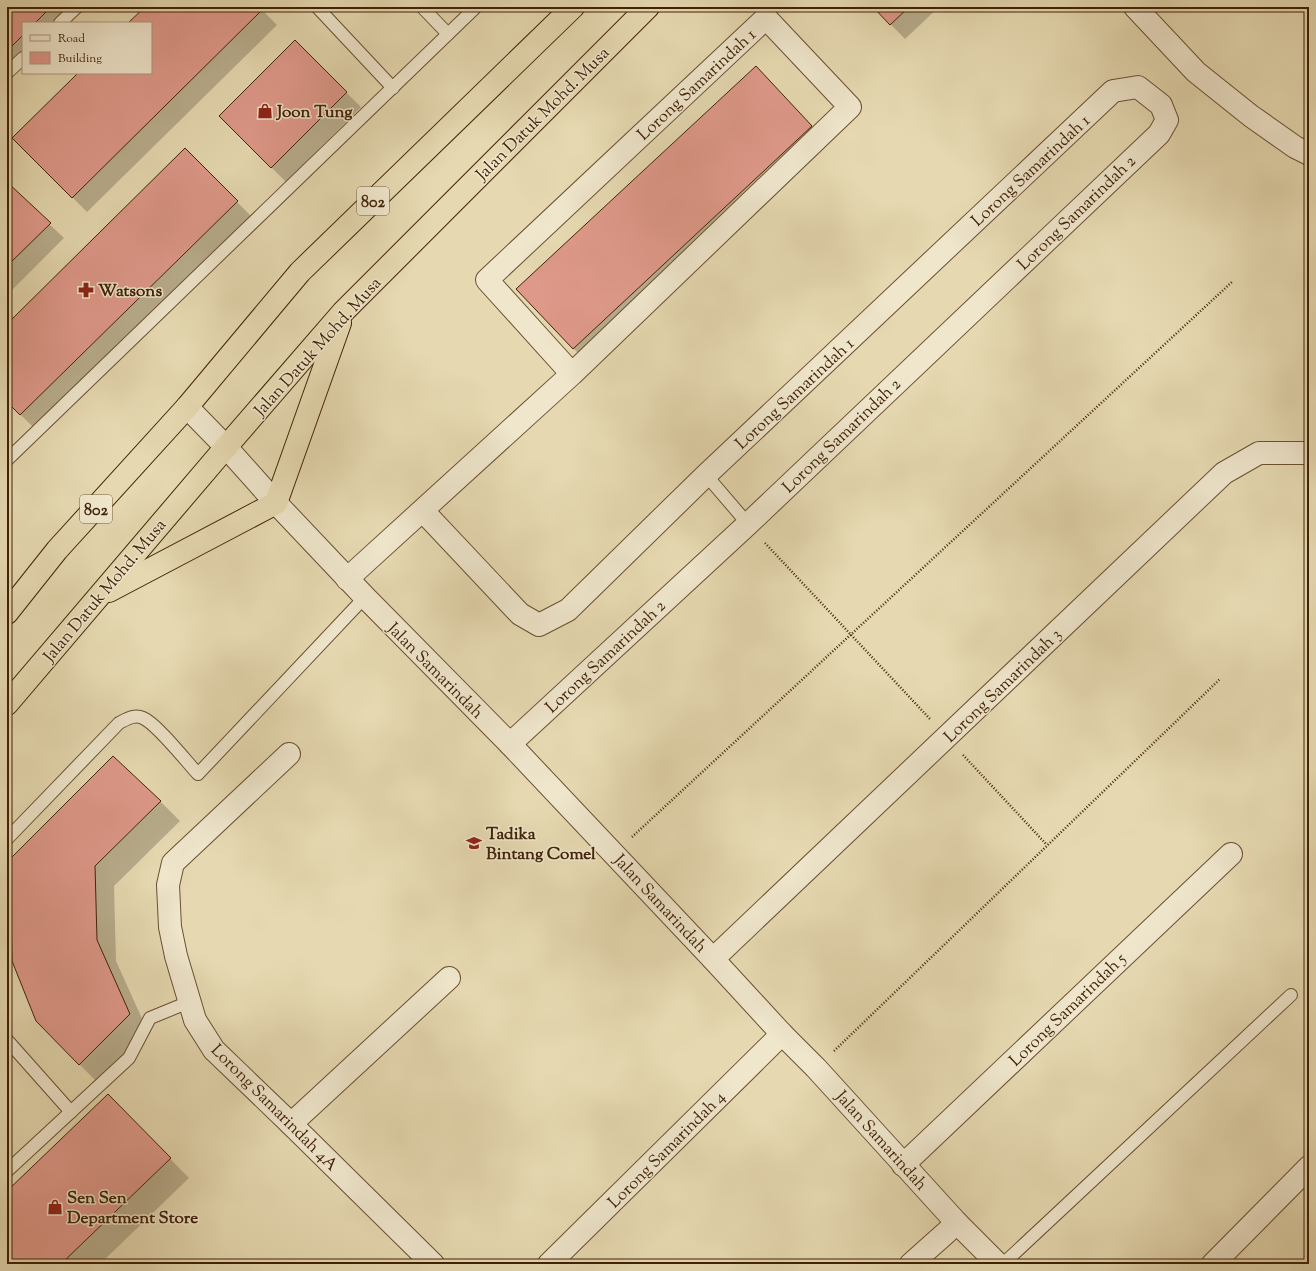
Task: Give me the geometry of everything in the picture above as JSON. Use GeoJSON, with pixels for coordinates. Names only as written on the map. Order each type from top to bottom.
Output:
{"type":"FeatureCollection","features":[{"type":"Feature","properties":{"kind":"highway","name":"802"},"geometry":{"type":"LineString","coordinates":[[7,613],[57,550],[187,407],[300,272],[573,7]]}},
{"type":"Feature","properties":{"kind":"highway","name":"Jalan Datuk Mohd. Musa"},"geometry":{"type":"LineString","coordinates":[[7,704],[343,312],[648,7]]}},
{"type":"Feature","properties":{"kind":"highway"},"geometry":{"type":"LineString","coordinates":[[98,596],[276,503],[343,312]]}},
{"type":"Feature","properties":{"kind":"street"},"geometry":{"type":"LineString","coordinates":[[1135,7],[1196,72],[1251,116],[1295,147],[1309,154]]}},
{"type":"Feature","properties":{"kind":"street","name":"Lorong Samarindah 1"},"geometry":{"type":"LineString","coordinates":[[347,579],[572,374],[850,107],[766,18],[487,280],[572,374]]}},
{"type":"Feature","properties":{"kind":"street","name":"Lorong Samarindah 1"},"geometry":{"type":"LineString","coordinates":[[423,511],[520,614],[539,625],[568,610],[706,475],[1113,92],[1138,87],[1161,104],[1167,120]]}},
{"type":"Feature","properties":{"kind":"street","name":"Lorong Samarindah 2"},"geometry":{"type":"LineString","coordinates":[[510,744],[748,524],[1159,134],[1167,120]]}},
{"type":"Feature","properties":{"kind":"street","name":"Jalan Samarindah"},"geometry":{"type":"LineString","coordinates":[[187,407],[226,447],[347,579],[510,744],[782,1034],[816,1068],[957,1223],[998,1264]]}},
{"type":"Feature","properties":{"kind":"street","name":"Lorong Samarindah 3"},"geometry":{"type":"LineString","coordinates":[[713,959],[1224,473],[1259,453],[1309,453]]}},
{"type":"Feature","properties":{"kind":"street","name":"Lorong Samarindah 4A"},"geometry":{"type":"LineString","coordinates":[[289,754],[173,863],[168,886],[170,927],[176,956],[195,1020],[214,1050],[433,1264]]}},
{"type":"Feature","properties":{"kind":"street","name":"Lorong Samarindah 5"},"geometry":{"type":"LineString","coordinates":[[903,1165],[1231,854]]}},
{"type":"Feature","properties":{"kind":"street"},"geometry":{"type":"LineString","coordinates":[[291,1124],[449,978]]}},
{"type":"Feature","properties":{"kind":"street","name":"Lorong Samarindah 4"},"geometry":{"type":"LineString","coordinates":[[548,1264],[782,1034]]}},
{"type":"Feature","properties":{"kind":"street"},"geometry":{"type":"LineString","coordinates":[[1213,1264],[1309,1167]]}},
{"type":"Feature","properties":{"kind":"street"},"geometry":{"type":"LineString","coordinates":[[911,1264],[957,1223]]}},
{"type":"Feature","properties":{"kind":"lane"},"geometry":{"type":"LineString","coordinates":[[61,22],[77,7]]}},
{"type":"Feature","properties":{"kind":"lane"},"geometry":{"type":"LineString","coordinates":[[317,7],[393,88]]}},
{"type":"Feature","properties":{"kind":"lane"},"geometry":{"type":"LineString","coordinates":[[422,7],[448,34]]}},
{"type":"Feature","properties":{"kind":"lane"},"geometry":{"type":"LineString","coordinates":[[7,460],[476,7]]}},
{"type":"Feature","properties":{"kind":"lane"},"geometry":{"type":"LineString","coordinates":[[7,74],[22,59]]}},
{"type":"Feature","properties":{"kind":"lane"},"geometry":{"type":"LineString","coordinates":[[706,475],[748,524]]}},
{"type":"Feature","properties":{"kind":"lane"},"geometry":{"type":"LineString","coordinates":[[7,838],[119,723],[133,716],[142,717],[152,724],[198,774],[365,597]]}},
{"type":"Feature","properties":{"kind":"lane"},"geometry":{"type":"LineString","coordinates":[[1003,1264],[1291,995]]}},
{"type":"Feature","properties":{"kind":"lane"},"geometry":{"type":"LineString","coordinates":[[7,1171],[130,1058],[150,1018],[189,1002]]}},
{"type":"Feature","properties":{"kind":"lane"},"geometry":{"type":"LineString","coordinates":[[7,1040],[71,1112]]}},
{"type":"Feature","properties":{"kind":"path"},"geometry":{"type":"LineString","coordinates":[[614,854],[1233,281]]}},
{"type":"Feature","properties":{"kind":"path"},"geometry":{"type":"LineString","coordinates":[[748,524],[1047,845]]}},
{"type":"Feature","properties":{"kind":"path"},"geometry":{"type":"LineString","coordinates":[[816,1068],[1220,679]]}},
{"type":"Feature","properties":{"kind":"building"},"geometry":{"type":"Polygon","coordinates":[[[7,7],[51,7],[36,22],[22,22],[22,36],[7,51],[7,7]]]}},
{"type":"Feature","properties":{"kind":"building"},"geometry":{"type":"Polygon","coordinates":[[[145,7],[261,7],[263,9],[72,198],[12,138],[77,74],[152,74],[152,22],[129,22],[145,7]]]}},
{"type":"Feature","properties":{"kind":"building"},"geometry":{"type":"Polygon","coordinates":[[[873,7],[909,7],[890,25],[873,7]]]}},
{"type":"Feature","properties":{"kind":"building"},"geometry":{"type":"Polygon","coordinates":[[[295,40],[347,92],[271,168],[219,116],[295,40]]]}},
{"type":"Feature","properties":{"kind":"building"},"geometry":{"type":"Polygon","coordinates":[[[756,66],[812,126],[573,349],[516,289],[756,66]]]}},
{"type":"Feature","properties":{"kind":"building"},"geometry":{"type":"Polygon","coordinates":[[[185,148],[238,201],[20,415],[7,402],[7,324],[185,148]]]}},
{"type":"Feature","properties":{"kind":"building"},"geometry":{"type":"Polygon","coordinates":[[[7,182],[51,223],[7,266],[7,182]]]}},
{"type":"Feature","properties":{"kind":"building"},"geometry":{"type":"Polygon","coordinates":[[[113,756],[161,801],[95,866],[97,940],[130,1014],[79,1065],[36,1021],[12,961],[10,859],[113,756]]]}},
{"type":"Feature","properties":{"kind":"building"},"geometry":{"type":"Polygon","coordinates":[[[108,1094],[171,1158],[61,1264],[7,1264],[7,1191],[108,1094]]]}},
{"type":"Feature","properties":{"kind":"place","name":"Joon Tung"},"geometry":{"type":"Point","coordinates":[265,111]}},
{"type":"Feature","properties":{"kind":"place","name":"Watsons"},"geometry":{"type":"Point","coordinates":[86,290]}},
{"type":"Feature","properties":{"kind":"place","name":"Tadika Bintang Comel"},"geometry":{"type":"Point","coordinates":[474,843]}},
{"type":"Feature","properties":{"kind":"place","name":"Sen Sen Department Store"},"geometry":{"type":"Point","coordinates":[55,1207]}}]}
